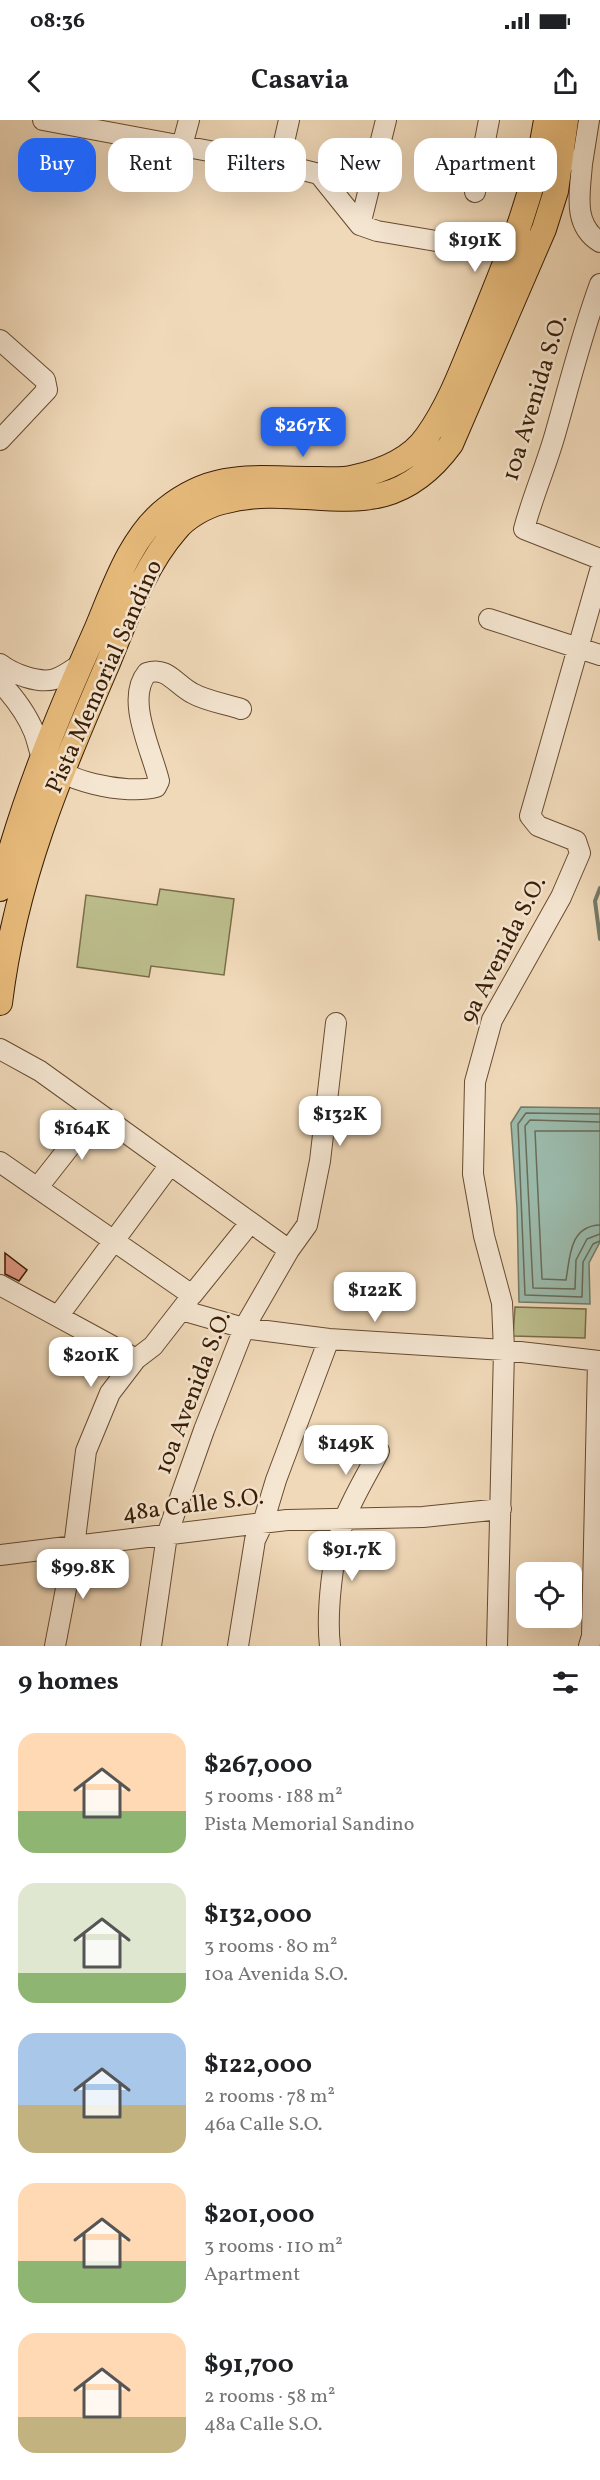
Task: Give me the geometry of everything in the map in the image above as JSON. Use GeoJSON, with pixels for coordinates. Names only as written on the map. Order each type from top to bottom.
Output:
{"type":"FeatureCollection","features":[{"type":"Feature","properties":{"kind":"main road","name":"Pista Memorial Sandino"},"geometry":{"type":"LineString","coordinates":[[0,889],[11,847],[42,755],[121,572],[140,539],[164,510],[187,494],[211,483],[252,476],[350,478],[389,468],[409,455],[427,437],[460,374],[520,231],[533,188],[546,120]]}},
{"type":"Feature","properties":{"kind":"main road"},"geometry":{"type":"LineString","coordinates":[[554,120],[550,148],[571,160]]}},
{"type":"Feature","properties":{"kind":"main road","name":"Pista Memorial Sandino"},"geometry":{"type":"LineString","coordinates":[[0,1003],[13,927],[32,851],[61,771],[153,561],[177,528],[199,512],[221,502],[248,497],[357,500],[385,495],[405,487],[437,463],[451,444],[544,229],[556,191],[571,160],[566,120]]}},
{"type":"Feature","properties":{"kind":"street"},"geometry":{"type":"LineString","coordinates":[[43,120],[86,124],[147,138]]}},
{"type":"Feature","properties":{"kind":"street"},"geometry":{"type":"LineString","coordinates":[[184,138],[189,120]]}},
{"type":"Feature","properties":{"kind":"street"},"geometry":{"type":"LineString","coordinates":[[285,138],[289,120]]}},
{"type":"Feature","properties":{"kind":"street"},"geometry":{"type":"LineString","coordinates":[[382,138],[386,120]]}},
{"type":"Feature","properties":{"kind":"street"},"geometry":{"type":"LineString","coordinates":[[486,138],[489,120]]}},
{"type":"Feature","properties":{"kind":"street"},"geometry":{"type":"LineString","coordinates":[[589,120],[571,160],[580,217],[586,229],[600,242]]}},
{"type":"Feature","properties":{"kind":"street"},"geometry":{"type":"LineString","coordinates":[[333,192],[360,225],[377,231],[472,247],[508,242],[520,231]]}},
{"type":"Feature","properties":{"kind":"street"},"geometry":{"type":"LineString","coordinates":[[360,225],[368,192]]}},
{"type":"Feature","properties":{"kind":"street"},"geometry":{"type":"LineString","coordinates":[[472,247],[491,262],[500,277]]}},
{"type":"Feature","properties":{"kind":"street","name":"10a Avenida S.O."},"geometry":{"type":"LineString","coordinates":[[600,284],[582,333],[556,434],[533,493],[524,529],[600,559]]}},
{"type":"Feature","properties":{"kind":"street"},"geometry":{"type":"LineString","coordinates":[[0,340],[45,380],[47,390],[0,440]]}},
{"type":"Feature","properties":{"kind":"street"},"geometry":{"type":"LineString","coordinates":[[580,648],[600,571]]}},
{"type":"Feature","properties":{"kind":"street"},"geometry":{"type":"LineString","coordinates":[[489,619],[600,655]]}},
{"type":"Feature","properties":{"kind":"street","name":"9a Avenida S.O."},"geometry":{"type":"LineString","coordinates":[[497,1646],[504,1350],[502,1303],[484,1236],[473,1174],[475,1082],[492,1020],[561,897],[580,853],[576,841],[538,826],[530,816],[580,648]]}},
{"type":"Feature","properties":{"kind":"street"},"geometry":{"type":"LineString","coordinates":[[2,674],[42,680],[57,679],[81,664]]}},
{"type":"Feature","properties":{"kind":"street"},"geometry":{"type":"LineString","coordinates":[[2,674],[34,730],[42,755],[61,771],[82,780],[122,790],[156,787],[159,781],[138,709],[137,692],[147,673],[154,671],[167,673],[192,693],[242,709]]}},
{"type":"Feature","properties":{"kind":"street","name":"10a Avenida S.O."},"geometry":{"type":"LineString","coordinates":[[152,1639],[167,1535],[204,1430],[244,1328],[289,1250],[307,1225],[320,1161],[336,1023]]}},
{"type":"Feature","properties":{"kind":"street"},"geometry":{"type":"LineString","coordinates":[[0,1049],[40,1071],[289,1250]]}},
{"type":"Feature","properties":{"kind":"street"},"geometry":{"type":"LineString","coordinates":[[38,1187],[96,1112]]}},
{"type":"Feature","properties":{"kind":"street"},"geometry":{"type":"LineString","coordinates":[[0,1162],[112,1241],[187,1303],[244,1328],[329,1339],[504,1350],[599,1361],[592,1636],[589,1646]]}},
{"type":"Feature","properties":{"kind":"street"},"geometry":{"type":"LineString","coordinates":[[59,1315],[170,1165]]}},
{"type":"Feature","properties":{"kind":"street"},"geometry":{"type":"LineString","coordinates":[[56,1646],[74,1547],[86,1451],[110,1393],[136,1359],[153,1346],[250,1222]]}},
{"type":"Feature","properties":{"kind":"street"},"geometry":{"type":"LineString","coordinates":[[0,1285],[59,1315],[136,1359]]}},
{"type":"Feature","properties":{"kind":"street"},"geometry":{"type":"LineString","coordinates":[[238,1646],[255,1540],[329,1339]]}},
{"type":"Feature","properties":{"kind":"street"},"geometry":{"type":"LineString","coordinates":[[330,1646],[328,1629],[331,1593],[345,1518],[379,1452]]}},
{"type":"Feature","properties":{"kind":"street","name":"48a Calle S.O."},"geometry":{"type":"LineString","coordinates":[[0,1555],[263,1523],[345,1518],[423,1517],[501,1509]]}},
{"type":"Feature","properties":{"kind":"green space"},"geometry":{"type":"Polygon","coordinates":[[[160,889],[234,899],[224,975],[151,966],[149,977],[77,967],[86,895],[157,905],[160,889]]]}},
{"type":"Feature","properties":{"kind":"green space"},"geometry":{"type":"Polygon","coordinates":[[[515,1307],[586,1309],[585,1338],[513,1336],[515,1307]]]}},
{"type":"Feature","properties":{"kind":"water"},"geometry":{"type":"Polygon","coordinates":[[[521,1107],[600,1108],[600,1242],[589,1263],[590,1304],[519,1302],[517,1208],[511,1123],[521,1107]]]}},
{"type":"Feature","properties":{"kind":"building"},"geometry":{"type":"Polygon","coordinates":[[[5,1253],[27,1270],[19,1281],[5,1274],[5,1253]]]}},
{"type":"Feature","properties":{"kind":"waterway"},"geometry":{"type":"LineString","coordinates":[[600,888],[595,901],[600,939]]}}]}
